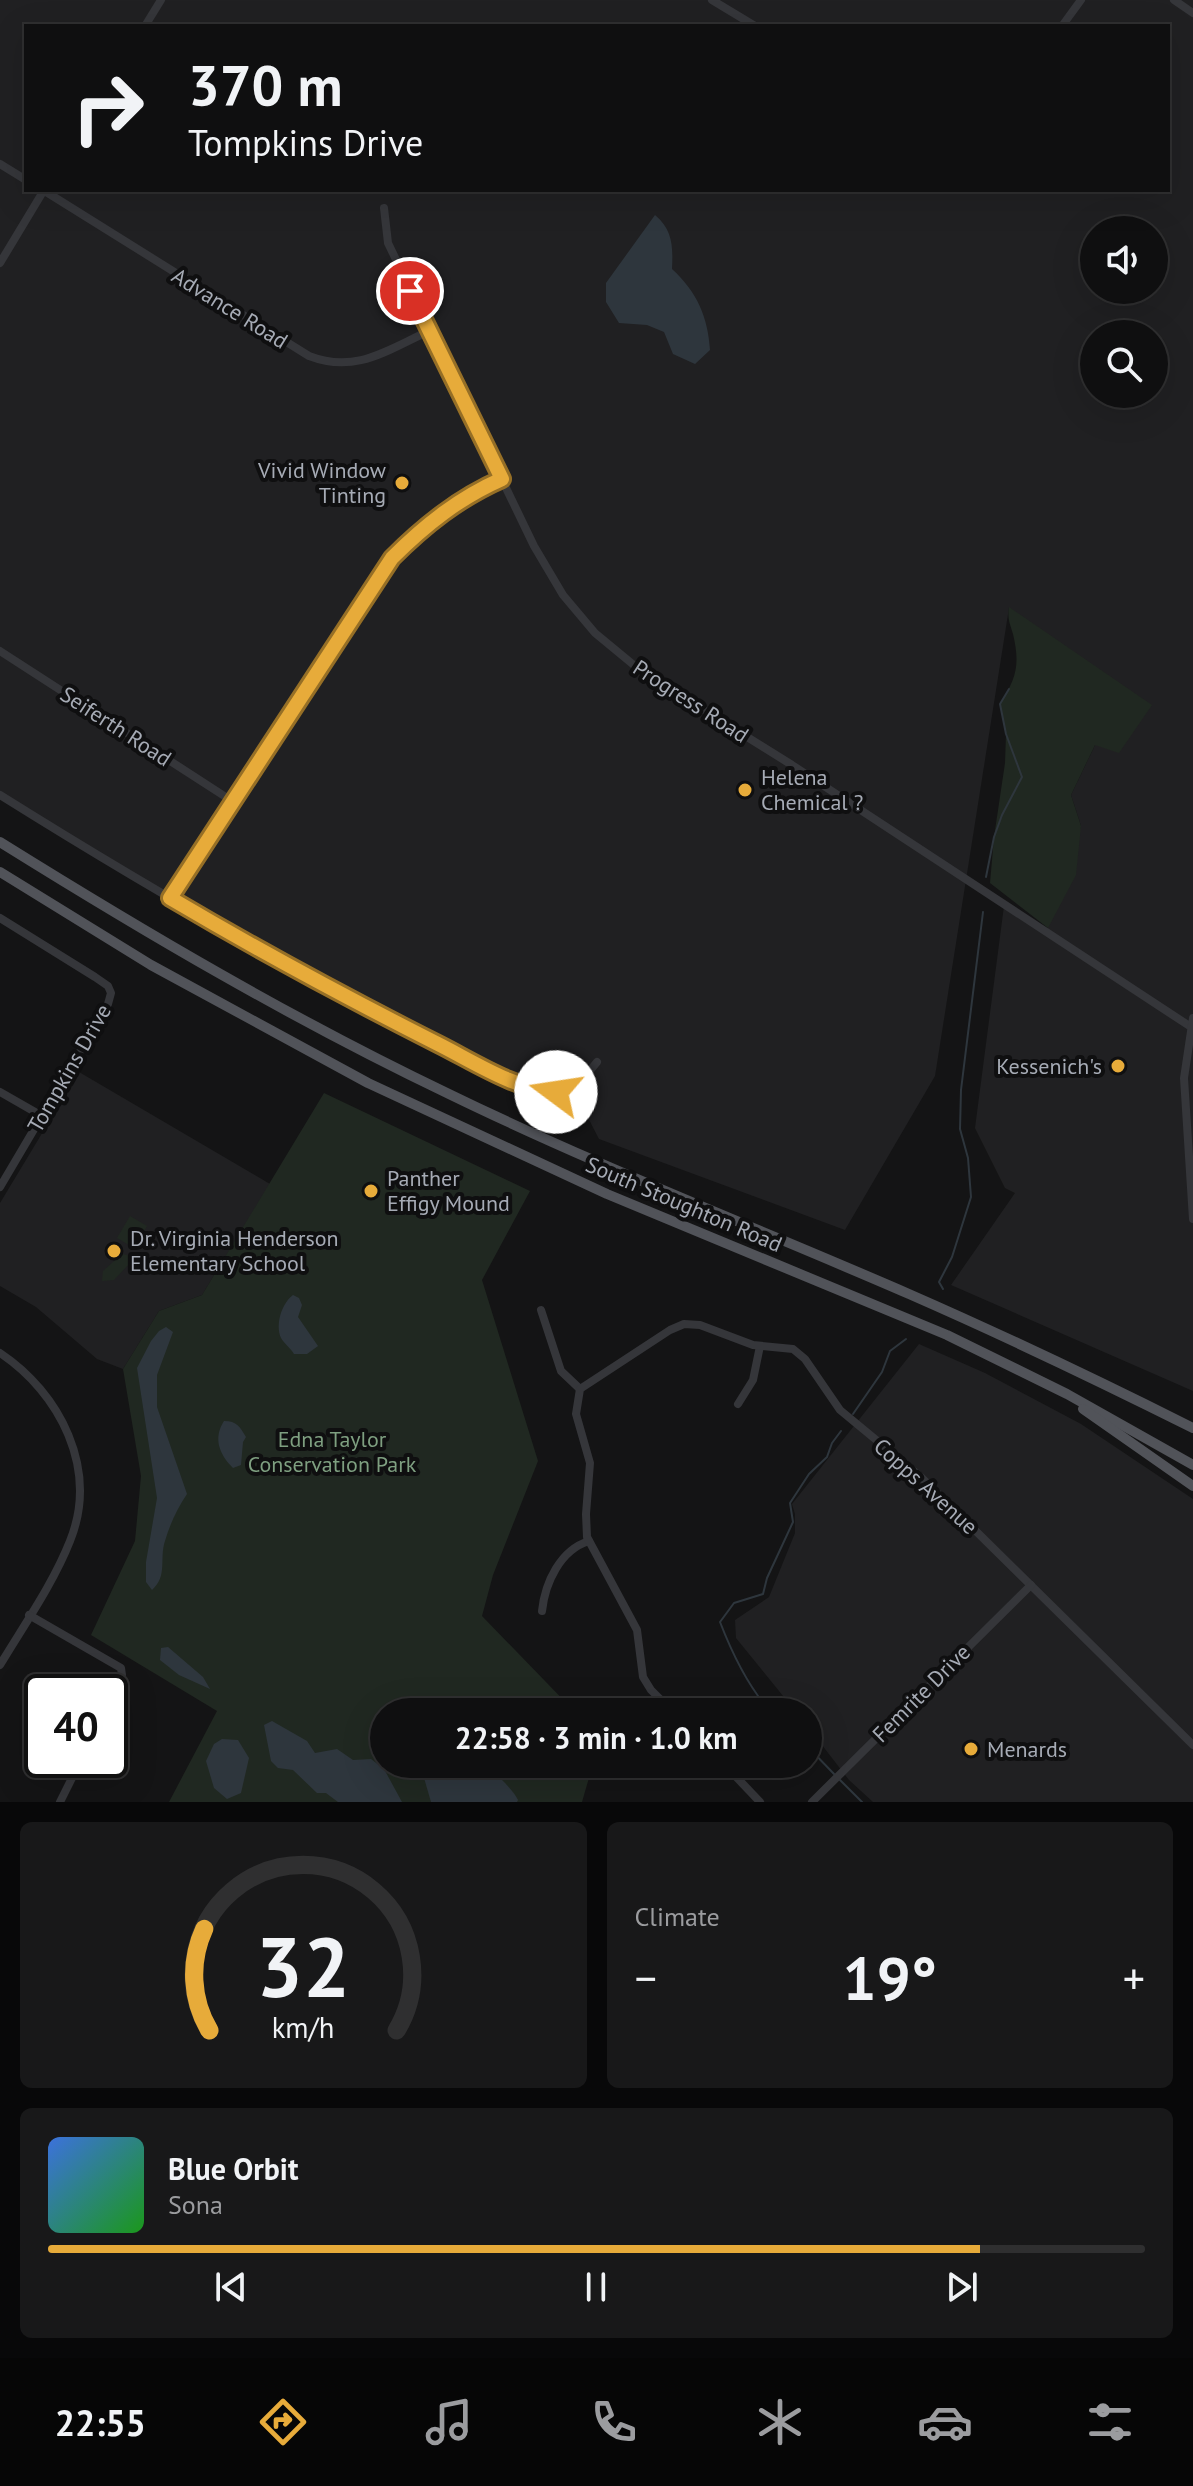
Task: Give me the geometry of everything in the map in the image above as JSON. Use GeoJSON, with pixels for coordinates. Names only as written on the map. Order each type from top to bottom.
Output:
{"type":"FeatureCollection","features":[{"type":"Feature","properties":{"kind":"main road","name":"South Stoughton Road"},"geometry":{"type":"LineString","coordinates":[[0,842],[178,952],[447,1094],[614,1170],[993,1331],[1193,1428]]}},
{"type":"Feature","properties":{"kind":"main road","name":"South Stoughton Road"},"geometry":{"type":"LineString","coordinates":[[0,872],[177,980],[368,1083],[607,1194],[947,1335],[1067,1394],[1193,1465]]}},
{"type":"Feature","properties":{"kind":"main road"},"geometry":{"type":"LineString","coordinates":[[1067,1394],[1082,1408],[1193,1486]]}},
{"type":"Feature","properties":{"kind":"street"},"geometry":{"type":"LineString","coordinates":[[146,24],[161,0]]}},
{"type":"Feature","properties":{"kind":"street"},"geometry":{"type":"LineString","coordinates":[[712,0],[752,24]]}},
{"type":"Feature","properties":{"kind":"street"},"geometry":{"type":"LineString","coordinates":[[1063,24],[1081,0]]}},
{"type":"Feature","properties":{"kind":"street"},"geometry":{"type":"LineString","coordinates":[[1174,0],[1193,13]]}},
{"type":"Feature","properties":{"kind":"street"},"geometry":{"type":"LineString","coordinates":[[0,164],[24,179]]}},
{"type":"Feature","properties":{"kind":"street"},"geometry":{"type":"LineString","coordinates":[[0,263],[43,192]]}},
{"type":"Feature","properties":{"kind":"street","name":"Advance Road"},"geometry":{"type":"LineString","coordinates":[[47,192],[309,356],[336,363],[361,362],[429,331]]}},
{"type":"Feature","properties":{"kind":"street","name":"Progress Road"},"geometry":{"type":"LineString","coordinates":[[384,208],[388,243],[534,546],[563,595],[595,633],[631,663],[1192,1023]]}},
{"type":"Feature","properties":{"kind":"street"},"geometry":{"type":"LineString","coordinates":[[170,898],[392,558],[429,522],[451,506],[502,479]]}},
{"type":"Feature","properties":{"kind":"street","name":"Seiferth Road"},"geometry":{"type":"LineString","coordinates":[[0,651],[232,801]]}},
{"type":"Feature","properties":{"kind":"street"},"geometry":{"type":"LineString","coordinates":[[0,795],[170,898],[365,1007],[536,1090],[556,1092],[573,1087],[597,1062]]}},
{"type":"Feature","properties":{"kind":"street","name":"Tompkins Drive"},"geometry":{"type":"LineString","coordinates":[[0,918],[95,977],[110,990],[108,1004],[0,1187]]}},
{"type":"Feature","properties":{"kind":"street"},"geometry":{"type":"LineString","coordinates":[[1192,1023],[1184,1078],[1193,1219]]}},
{"type":"Feature","properties":{"kind":"street"},"geometry":{"type":"LineString","coordinates":[[0,1092],[42,1116]]}},
{"type":"Feature","properties":{"kind":"street"},"geometry":{"type":"LineString","coordinates":[[541,1310],[561,1371],[580,1389],[576,1414],[590,1463],[586,1514],[589,1541],[637,1630],[643,1677],[659,1698]]}},
{"type":"Feature","properties":{"kind":"street","name":"Copps Avenue"},"geometry":{"type":"LineString","coordinates":[[580,1389],[670,1330],[690,1324],[760,1346],[786,1347],[800,1353],[840,1410],[921,1477],[1193,1745]]}},
{"type":"Feature","properties":{"kind":"street"},"geometry":{"type":"LineString","coordinates":[[738,1404],[753,1380],[760,1346]]}},
{"type":"Feature","properties":{"kind":"street"},"geometry":{"type":"LineString","coordinates":[[0,1353],[31,1376],[67,1428],[79,1476],[78,1512],[70,1541],[0,1665]]}},
{"type":"Feature","properties":{"kind":"street"},"geometry":{"type":"LineString","coordinates":[[542,1611],[545,1591],[566,1554],[589,1541]]}},
{"type":"Feature","properties":{"kind":"street","name":"Femrite Drive"},"geometry":{"type":"LineString","coordinates":[[812,1802],[1031,1585]]}},
{"type":"Feature","properties":{"kind":"street"},"geometry":{"type":"LineString","coordinates":[[29,1615],[121,1668],[122,1674]]}},
{"type":"Feature","properties":{"kind":"street"},"geometry":{"type":"LineString","coordinates":[[60,1802],[72,1778]]}},
{"type":"Feature","properties":{"kind":"street"},"geometry":{"type":"LineString","coordinates":[[737,1778],[760,1802]]}},
{"type":"Feature","properties":{"kind":"shaded area"},"geometry":{"type":"Polygon","coordinates":[[[0,0],[1193,0],[1193,1391],[951,1285],[1015,1193],[1005,1188],[975,1128],[1004,906],[1046,933],[1081,826],[1071,795],[1095,745],[1009,608],[935,1076],[845,1230],[599,1139],[585,1112],[535,1090],[265,953],[0,795],[0,0]]]}},
{"type":"Feature","properties":{"kind":"shaded area"},"geometry":{"type":"Polygon","coordinates":[[[655,215],[671,239],[672,269],[694,296],[707,327],[710,350],[695,364],[673,354],[664,332],[647,325],[619,323],[606,302],[606,283],[655,215]]]}},
{"type":"Feature","properties":{"kind":"shaded area","name":"Dr. Virginia Henderson Elementary School"},"geometry":{"type":"Polygon","coordinates":[[[79,1072],[270,1184],[202,1295],[159,1311],[123,1369],[97,1359],[36,1307],[0,1286],[0,1203],[79,1072]]]}},
{"type":"Feature","properties":{"kind":"shaded area"},"geometry":{"type":"Polygon","coordinates":[[[293,1295],[299,1298],[302,1305],[298,1317],[318,1346],[307,1354],[294,1354],[279,1332],[281,1314],[293,1295]]]}},
{"type":"Feature","properties":{"kind":"shaded area"},"geometry":{"type":"Polygon","coordinates":[[[166,1327],[173,1332],[157,1375],[157,1407],[187,1494],[169,1529],[163,1548],[160,1579],[152,1590],[146,1582],[146,1562],[157,1498],[137,1368],[151,1341],[166,1327]]]}},
{"type":"Feature","properties":{"kind":"shaded area"},"geometry":{"type":"Polygon","coordinates":[[[919,1344],[985,1373],[1081,1424],[1193,1499],[1193,1802],[873,1802],[849,1780],[822,1745],[822,1698],[785,1698],[736,1638],[735,1620],[769,1597],[795,1533],[792,1504],[919,1344]]]}},
{"type":"Feature","properties":{"kind":"shaded area"},"geometry":{"type":"Polygon","coordinates":[[[224,1421],[238,1425],[246,1437],[241,1465],[233,1468],[219,1446],[224,1421]]]}},
{"type":"Feature","properties":{"kind":"shaded area"},"geometry":{"type":"Polygon","coordinates":[[[168,1647],[203,1677],[210,1689],[179,1675],[160,1660],[161,1648],[168,1647]]]}},
{"type":"Feature","properties":{"kind":"shaded area"},"geometry":{"type":"Polygon","coordinates":[[[272,1721],[307,1741],[315,1753],[337,1749],[353,1760],[370,1759],[370,1778],[389,1778],[402,1802],[338,1802],[326,1793],[317,1793],[293,1770],[278,1768],[271,1761],[264,1725],[272,1721]]]}},
{"type":"Feature","properties":{"kind":"shaded area"},"geometry":{"type":"Polygon","coordinates":[[[222,1739],[238,1740],[249,1758],[241,1793],[227,1799],[214,1788],[206,1761],[214,1744],[222,1739]]]}},
{"type":"Feature","properties":{"kind":"shaded area"},"geometry":{"type":"Polygon","coordinates":[[[424,1778],[500,1778],[518,1800],[517,1802],[431,1802],[424,1778]]]}},
{"type":"Feature","properties":{"kind":"green space"},"geometry":{"type":"Polygon","coordinates":[[[1009,607],[1152,705],[1119,753],[1095,745],[1071,795],[1081,826],[1076,875],[1048,928],[990,883],[1005,763],[1006,734],[1000,704],[1010,686],[1016,662],[1009,607]]]}},
{"type":"Feature","properties":{"kind":"green space","name":"Edna Taylor Conservation Park"},"geometry":{"type":"Polygon","coordinates":[[[324,1093],[530,1191],[482,1280],[538,1461],[493,1575],[482,1616],[561,1698],[370,1698],[370,1778],[589,1778],[582,1802],[169,1802],[217,1711],[91,1635],[135,1541],[141,1476],[123,1369],[159,1311],[202,1295],[324,1093]]]}},
{"type":"Feature","properties":{"kind":"green space"},"geometry":{"type":"Polygon","coordinates":[[[130,1216],[147,1226],[134,1248],[117,1238],[130,1216]]]}},
{"type":"Feature","properties":{"kind":"green space"},"geometry":{"type":"Polygon","coordinates":[[[122,1254],[130,1256],[130,1263],[114,1280],[102,1281],[103,1271],[122,1254]]]}},
{"type":"Feature","properties":{"kind":"waterway"},"geometry":{"type":"LineString","coordinates":[[986,877],[994,837],[1022,777],[1006,734],[1000,704],[1009,689]]}},
{"type":"Feature","properties":{"kind":"waterway"},"geometry":{"type":"LineString","coordinates":[[943,1289],[939,1282],[952,1257],[971,1197],[968,1158],[960,1129],[961,1090],[983,912]]}},
{"type":"Feature","properties":{"kind":"waterway"},"geometry":{"type":"LineString","coordinates":[[853,1414],[882,1372],[890,1351],[906,1339]]}},
{"type":"Feature","properties":{"kind":"waterway"},"geometry":{"type":"LineString","coordinates":[[760,1698],[741,1669],[720,1622],[734,1603],[763,1594],[767,1578],[793,1522],[790,1503],[809,1474],[827,1457],[841,1431]]}},
{"type":"Feature","properties":{"kind":"waterway"},"geometry":{"type":"LineString","coordinates":[[822,1762],[835,1775]]}},
{"type":"Feature","properties":{"kind":"waterway"},"geometry":{"type":"LineString","coordinates":[[839,1779],[862,1802]]}},
{"type":"Feature","properties":{"kind":"place","name":"Vivid Window Tinting"},"geometry":{"type":"Point","coordinates":[402,483]}},
{"type":"Feature","properties":{"kind":"place","name":"Helena Chemical ?"},"geometry":{"type":"Point","coordinates":[745,790]}},
{"type":"Feature","properties":{"kind":"place","name":"Kessenich's"},"geometry":{"type":"Point","coordinates":[1118,1066]}},
{"type":"Feature","properties":{"kind":"place","name":"Panther Effigy Mound"},"geometry":{"type":"Point","coordinates":[371,1191]}},
{"type":"Feature","properties":{"kind":"place","name":"Dr. Virginia Henderson Elementary School"},"geometry":{"type":"Point","coordinates":[114,1251]}},
{"type":"Feature","properties":{"kind":"place","name":"Menards"},"geometry":{"type":"Point","coordinates":[971,1749]}},
{"type":"Feature","properties":{"kind":"route"},"geometry":{"type":"LineString","coordinates":[[410,291],[502,479],[475,491],[429,522],[376,578],[170,898],[377,1013],[512,1080],[536,1090],[556,1092]]}}]}
